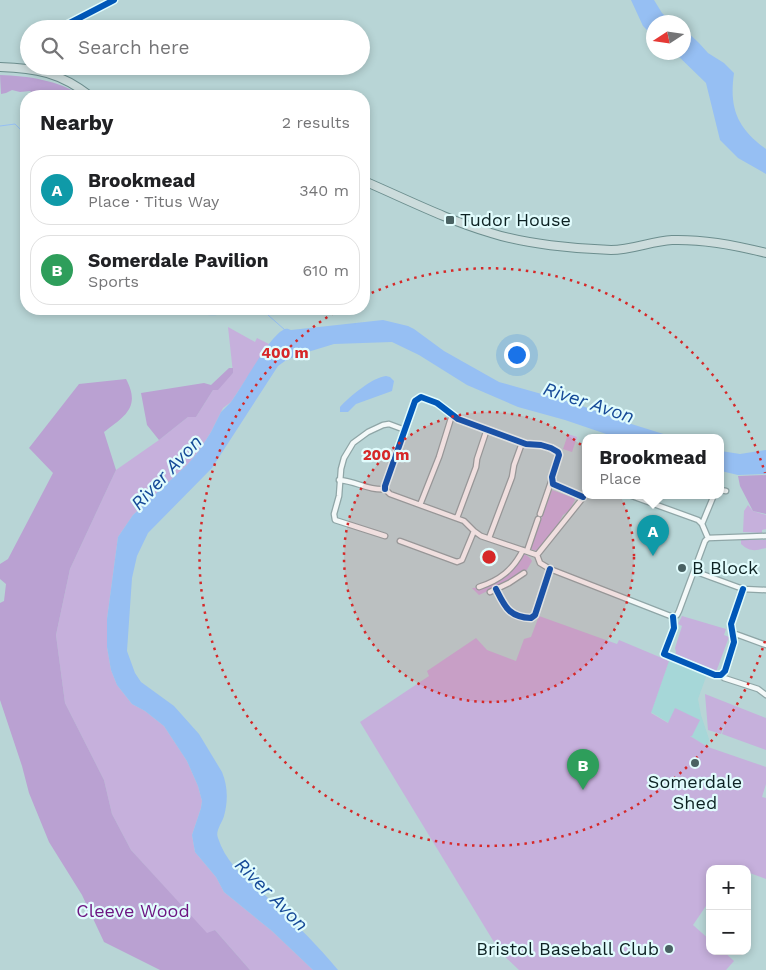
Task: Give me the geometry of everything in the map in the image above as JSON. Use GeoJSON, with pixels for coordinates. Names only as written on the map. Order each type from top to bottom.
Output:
{"type":"FeatureCollection","features":[{"type":"Feature","properties":{"kind":"main road"},"geometry":{"type":"LineString","coordinates":[[0,67],[20,68]]}},
{"type":"Feature","properties":{"kind":"main road"},"geometry":{"type":"LineString","coordinates":[[58,75],[81,90]]}},
{"type":"Feature","properties":{"kind":"main road"},"geometry":{"type":"LineString","coordinates":[[370,184],[483,231],[517,240],[612,250],[670,240],[689,240],[738,246],[766,253]]}},
{"type":"Feature","properties":{"kind":"street"},"geometry":{"type":"LineString","coordinates":[[75,20],[114,0]]}},
{"type":"Feature","properties":{"kind":"street"},"geometry":{"type":"LineString","coordinates":[[385,489],[415,401],[421,397],[437,403],[452,415],[522,443],[541,445],[558,452],[559,455],[552,482],[525,551],[509,572],[495,581],[478,587]]}},
{"type":"Feature","properties":{"kind":"street"},"geometry":{"type":"LineString","coordinates":[[420,505],[439,457],[452,415]]}},
{"type":"Feature","properties":{"kind":"street"},"geometry":{"type":"LineString","coordinates":[[385,536],[335,520],[334,514],[339,496],[344,458],[358,438],[383,425],[389,424],[405,430]]}},
{"type":"Feature","properties":{"kind":"street"},"geometry":{"type":"LineString","coordinates":[[457,518],[476,467],[487,429]]}},
{"type":"Feature","properties":{"kind":"street"},"geometry":{"type":"LineString","coordinates":[[489,538],[512,477],[522,443]]}},
{"type":"Feature","properties":{"kind":"street"},"geometry":{"type":"LineString","coordinates":[[340,480],[348,480],[374,490],[385,489]]}},
{"type":"Feature","properties":{"kind":"street"},"geometry":{"type":"LineString","coordinates":[[552,482],[554,485],[582,494]]}},
{"type":"Feature","properties":{"kind":"street"},"geometry":{"type":"LineString","coordinates":[[385,489],[390,494],[457,518],[467,523],[474,531],[489,538],[537,555],[540,562],[550,569],[673,617]]}},
{"type":"Feature","properties":{"kind":"street"},"geometry":{"type":"LineString","coordinates":[[537,555],[582,498]]}},
{"type":"Feature","properties":{"kind":"street"},"geometry":{"type":"LineString","coordinates":[[646,499],[698,520],[702,524],[708,538]]}},
{"type":"Feature","properties":{"kind":"street"},"geometry":{"type":"LineString","coordinates":[[702,524],[712,499]]}},
{"type":"Feature","properties":{"kind":"street"},"geometry":{"type":"LineString","coordinates":[[400,541],[458,562],[462,560],[474,531]]}},
{"type":"Feature","properties":{"kind":"street"},"geometry":{"type":"LineString","coordinates":[[708,538],[766,536]]}},
{"type":"Feature","properties":{"kind":"street"},"geometry":{"type":"LineString","coordinates":[[673,617],[680,611],[705,541],[708,538]]}},
{"type":"Feature","properties":{"kind":"street"},"geometry":{"type":"LineString","coordinates":[[496,589],[507,610],[511,613],[530,618],[534,615],[550,569]]}},
{"type":"Feature","properties":{"kind":"street"},"geometry":{"type":"LineString","coordinates":[[694,571],[743,589],[766,590]]}},
{"type":"Feature","properties":{"kind":"street"},"geometry":{"type":"LineString","coordinates":[[490,592],[509,584],[524,573]]}},
{"type":"Feature","properties":{"kind":"street"},"geometry":{"type":"LineString","coordinates":[[721,675],[734,642],[732,624],[743,589]]}},
{"type":"Feature","properties":{"kind":"street"},"geometry":{"type":"LineString","coordinates":[[673,617],[674,628],[664,654],[715,675],[721,675],[724,678],[758,689],[766,695]]}},
{"type":"Feature","properties":{"kind":"street"},"geometry":{"type":"LineString","coordinates":[[733,633],[766,646]]}},
{"type":"Feature","properties":{"kind":"shaded area"},"geometry":{"type":"Polygon","coordinates":[[[228,327],[255,342],[257,338],[269,344],[231,402],[223,408],[199,451],[188,464],[133,515],[118,537],[107,619],[107,647],[111,670],[117,685],[132,704],[145,711],[164,726],[187,761],[198,786],[202,801],[192,835],[195,852],[216,877],[224,892],[272,931],[313,970],[250,970],[215,930],[207,934],[131,850],[112,814],[104,780],[65,703],[56,635],[70,569],[116,470],[188,417],[196,417],[213,390],[233,373],[228,327]]]}},
{"type":"Feature","properties":{"kind":"shaded area"},"geometry":{"type":"Polygon","coordinates":[[[568,434],[577,437],[572,452],[563,449],[568,434]]]}},
{"type":"Feature","properties":{"kind":"shaded area"},"geometry":{"type":"Polygon","coordinates":[[[552,490],[575,500],[569,511],[563,515],[557,526],[537,551],[530,549],[552,490]]]}},
{"type":"Feature","properties":{"kind":"shaded area"},"geometry":{"type":"Polygon","coordinates":[[[748,505],[753,511],[766,515],[766,529],[762,530],[762,533],[743,532],[744,511],[748,505]]]}},
{"type":"Feature","properties":{"kind":"shaded area"},"geometry":{"type":"Polygon","coordinates":[[[741,539],[766,540],[766,548],[748,549],[741,544],[741,539]]]}},
{"type":"Feature","properties":{"kind":"shaded area"},"geometry":{"type":"Polygon","coordinates":[[[523,553],[532,561],[525,573],[522,570],[509,581],[479,595],[472,588],[488,585],[502,578],[509,573],[523,553]]]}},
{"type":"Feature","properties":{"kind":"shaded area"},"geometry":{"type":"Polygon","coordinates":[[[539,616],[617,644],[619,640],[669,661],[651,713],[668,723],[675,708],[700,720],[692,736],[690,736],[708,747],[766,767],[766,784],[762,797],[766,798],[766,879],[751,873],[751,865],[706,865],[706,906],[693,925],[706,936],[706,955],[727,955],[734,961],[726,970],[519,970],[500,952],[360,722],[429,676],[427,671],[476,638],[487,650],[516,661],[524,639],[531,637],[539,616]]]}},
{"type":"Feature","properties":{"kind":"shaded area"},"geometry":{"type":"Polygon","coordinates":[[[682,616],[726,629],[724,635],[729,637],[716,672],[674,657],[682,626],[678,624],[682,616]]]}},
{"type":"Feature","properties":{"kind":"shaded area"},"geometry":{"type":"Polygon","coordinates":[[[669,661],[706,677],[698,699],[709,739],[708,747],[651,712],[669,661]]]}},
{"type":"Feature","properties":{"kind":"shaded area"},"geometry":{"type":"Polygon","coordinates":[[[705,694],[766,718],[766,750],[722,734],[728,714],[721,734],[708,730],[705,694]]]}},
{"type":"Feature","properties":{"kind":"green space"},"geometry":{"type":"Polygon","coordinates":[[[0,75],[42,80],[71,90],[20,90],[20,92],[12,90],[1,94],[0,75]]]}},
{"type":"Feature","properties":{"kind":"green space"},"geometry":{"type":"Polygon","coordinates":[[[229,368],[233,368],[233,373],[218,390],[213,390],[196,417],[188,417],[159,440],[147,425],[141,393],[204,383],[211,385],[229,368]]]}},
{"type":"Feature","properties":{"kind":"green space","name":"Cleeve Wood"},"geometry":{"type":"Polygon","coordinates":[[[126,379],[132,397],[131,404],[124,416],[104,432],[116,470],[70,569],[56,635],[65,703],[104,780],[112,814],[131,850],[207,933],[215,930],[250,970],[160,970],[104,942],[82,895],[49,842],[29,793],[0,700],[0,603],[4,601],[6,584],[0,579],[0,564],[8,559],[53,473],[29,448],[79,384],[126,379]]]}},
{"type":"Feature","properties":{"kind":"green space"},"geometry":{"type":"Polygon","coordinates":[[[766,475],[766,514],[753,511],[740,486],[738,476],[766,475]]]}},
{"type":"Feature","properties":{"kind":"water"},"geometry":{"type":"Polygon","coordinates":[[[631,0],[654,0],[664,15],[646,15],[646,29],[631,0]]]}},
{"type":"Feature","properties":{"kind":"water"},"geometry":{"type":"Polygon","coordinates":[[[691,36],[708,53],[724,63],[734,73],[734,107],[737,116],[748,133],[766,149],[766,174],[738,158],[720,140],[706,83],[682,60],[691,60],[691,36]]]}},
{"type":"Feature","properties":{"kind":"water"},"geometry":{"type":"Polygon","coordinates":[[[383,320],[408,326],[444,351],[499,382],[577,404],[663,434],[606,434],[518,407],[467,385],[419,355],[392,342],[334,344],[298,355],[278,366],[212,468],[148,533],[137,556],[132,578],[127,651],[135,673],[141,682],[174,706],[199,734],[222,772],[227,800],[224,816],[217,835],[228,859],[243,876],[301,929],[338,970],[313,970],[272,931],[224,892],[216,877],[195,852],[192,835],[202,801],[198,786],[187,761],[164,726],[145,711],[132,704],[117,685],[111,670],[107,647],[107,619],[118,537],[133,515],[188,464],[199,451],[221,412],[231,402],[270,342],[283,330],[383,320]]]}},
{"type":"Feature","properties":{"kind":"water"},"geometry":{"type":"Polygon","coordinates":[[[386,376],[394,381],[392,391],[356,404],[348,412],[340,412],[340,407],[355,393],[375,380],[386,376]]]}},
{"type":"Feature","properties":{"kind":"water"},"geometry":{"type":"Polygon","coordinates":[[[766,450],[766,474],[738,475],[724,472],[724,451],[740,454],[766,450]]]}},
{"type":"Feature","properties":{"kind":"waterway"},"geometry":{"type":"LineString","coordinates":[[0,126],[15,124],[20,129]]}},
{"type":"Feature","properties":{"kind":"waterway"},"geometry":{"type":"LineString","coordinates":[[268,315],[285,330]]}},
{"type":"Feature","properties":{"kind":"cycle path"},"geometry":{"type":"LineString","coordinates":[[75,20],[114,0]]}},
{"type":"Feature","properties":{"kind":"cycle path"},"geometry":{"type":"LineString","coordinates":[[385,489],[415,401],[421,397],[437,403],[458,419],[526,444],[541,445],[558,452],[559,455],[552,477],[553,484],[582,497]]}},
{"type":"Feature","properties":{"kind":"cycle path"},"geometry":{"type":"LineString","coordinates":[[496,589],[509,610],[518,616],[531,618],[535,615],[550,569]]}},
{"type":"Feature","properties":{"kind":"cycle path"},"geometry":{"type":"LineString","coordinates":[[673,617],[674,628],[664,654],[715,675],[721,675],[725,671],[734,642],[731,624],[743,589]]}},
{"type":"Feature","properties":{"kind":"place","name":"Tudor House"},"geometry":{"type":"Point","coordinates":[450,220]}},
{"type":"Feature","properties":{"kind":"place","name":"Brookmead"},"geometry":{"type":"Point","coordinates":[653,556]}},
{"type":"Feature","properties":{"kind":"place","name":"B Block"},"geometry":{"type":"Point","coordinates":[682,568]}},
{"type":"Feature","properties":{"kind":"place","name":"Somerdale Shed"},"geometry":{"type":"Point","coordinates":[695,763]}},
{"type":"Feature","properties":{"kind":"place","name":"Somerdale Pavilion"},"geometry":{"type":"Point","coordinates":[583,790]}},
{"type":"Feature","properties":{"kind":"place","name":"Bristol Baseball Club"},"geometry":{"type":"Point","coordinates":[669,949]}},
{"type":"Feature","properties":{"kind":"water label","name":"River Avon"},"geometry":{"type":"Point","coordinates":[589,402]}},
{"type":"Feature","properties":{"kind":"water label","name":"River Avon"},"geometry":{"type":"Point","coordinates":[166,472]}},
{"type":"Feature","properties":{"kind":"water label","name":"River Avon"},"geometry":{"type":"Point","coordinates":[272,894]}}]}
